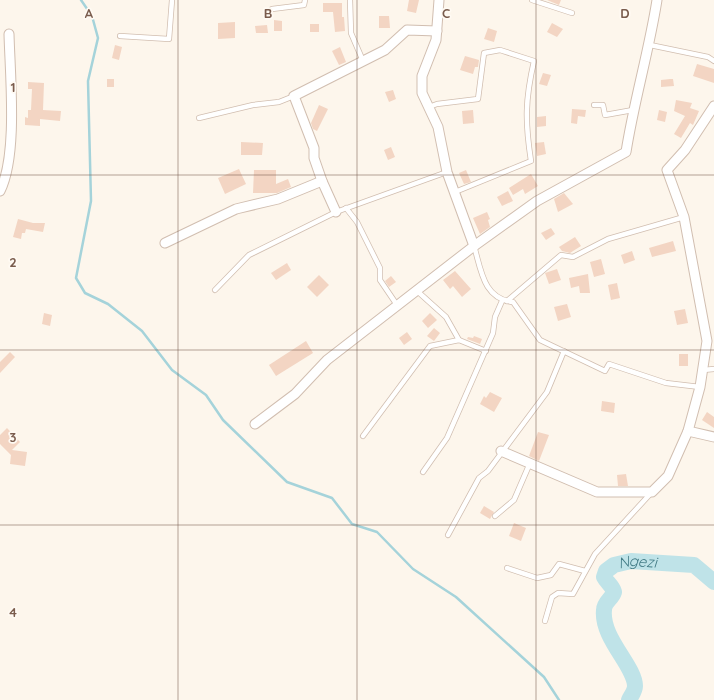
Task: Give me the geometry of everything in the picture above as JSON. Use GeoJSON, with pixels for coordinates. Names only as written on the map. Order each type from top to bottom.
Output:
{"type":"FeatureCollection","features":[{"type":"Feature","properties":{"kind":"street"},"geometry":{"type":"LineString","coordinates":[[439,0],[436,40],[422,76],[422,93],[438,127],[448,172],[474,246]]}},
{"type":"Feature","properties":{"kind":"street"},"geometry":{"type":"LineString","coordinates":[[255,424],[295,394],[327,360],[474,246],[537,201],[626,152],[633,110],[650,45],[657,0]]}},
{"type":"Feature","properties":{"kind":"street"},"geometry":{"type":"LineString","coordinates":[[336,212],[322,181],[314,158],[314,148],[294,96],[385,50],[407,30],[437,31]]}},
{"type":"Feature","properties":{"kind":"street"},"geometry":{"type":"LineString","coordinates":[[0,191],[5,182],[11,136],[9,34]]}},
{"type":"Feature","properties":{"kind":"street"},"geometry":{"type":"LineString","coordinates":[[501,451],[597,492],[652,492],[668,476],[688,431],[700,387],[707,341],[684,217],[667,170],[685,150],[714,106]]}},
{"type":"Feature","properties":{"kind":"street"},"geometry":{"type":"LineString","coordinates":[[165,243],[236,209],[278,199],[322,181]]}},
{"type":"Feature","properties":{"kind":"street"},"geometry":{"type":"LineString","coordinates":[[688,431],[714,437]]}},
{"type":"Feature","properties":{"kind":"lane"},"geometry":{"type":"LineString","coordinates":[[120,36],[169,39],[172,0]]}},
{"type":"Feature","properties":{"kind":"lane"},"geometry":{"type":"LineString","coordinates":[[272,9],[304,5],[305,0]]}},
{"type":"Feature","properties":{"kind":"lane"},"geometry":{"type":"LineString","coordinates":[[350,0],[350,33],[363,61]]}},
{"type":"Feature","properties":{"kind":"lane"},"geometry":{"type":"LineString","coordinates":[[532,0],[572,13]]}},
{"type":"Feature","properties":{"kind":"lane"},"geometry":{"type":"LineString","coordinates":[[650,45],[708,57],[714,61]]}},
{"type":"Feature","properties":{"kind":"lane"},"geometry":{"type":"LineString","coordinates":[[428,107],[437,104],[478,99],[484,53],[500,50],[534,61],[527,91],[526,130],[531,161],[455,192]]}},
{"type":"Feature","properties":{"kind":"lane"},"geometry":{"type":"LineString","coordinates":[[199,118],[253,105],[279,102],[294,96]]}},
{"type":"Feature","properties":{"kind":"lane"},"geometry":{"type":"LineString","coordinates":[[594,105],[603,105],[605,115],[633,110]]}},
{"type":"Feature","properties":{"kind":"lane"},"geometry":{"type":"LineString","coordinates":[[215,290],[249,255],[336,212],[448,172]]}},
{"type":"Feature","properties":{"kind":"lane"},"geometry":{"type":"LineString","coordinates":[[346,208],[357,222],[380,268],[380,280],[397,305]]}},
{"type":"Feature","properties":{"kind":"lane"},"geometry":{"type":"LineString","coordinates":[[423,472],[447,438],[486,351],[493,333],[495,316],[505,301],[561,255],[573,256],[608,239],[684,217]]}},
{"type":"Feature","properties":{"kind":"lane"},"geometry":{"type":"LineString","coordinates":[[474,246],[485,285],[505,301],[513,302],[540,340],[605,371],[609,364],[666,383],[700,387]]}},
{"type":"Feature","properties":{"kind":"lane"},"geometry":{"type":"LineString","coordinates":[[416,290],[446,317],[459,340]]}},
{"type":"Feature","properties":{"kind":"lane"},"geometry":{"type":"LineString","coordinates":[[363,436],[430,346],[459,340],[486,351]]}},
{"type":"Feature","properties":{"kind":"lane"},"geometry":{"type":"LineString","coordinates":[[448,535],[479,478],[488,471],[501,451],[547,392],[564,351]]}},
{"type":"Feature","properties":{"kind":"lane"},"geometry":{"type":"LineString","coordinates":[[703,370],[714,369]]}},
{"type":"Feature","properties":{"kind":"lane"},"geometry":{"type":"LineString","coordinates":[[495,516],[514,500],[530,463]]}},
{"type":"Feature","properties":{"kind":"lane"},"geometry":{"type":"LineString","coordinates":[[545,622],[552,597],[558,593],[573,594],[596,554],[652,492]]}},
{"type":"Feature","properties":{"kind":"lane"},"geometry":{"type":"LineString","coordinates":[[507,568],[537,578],[551,575],[559,564],[585,571]]}},
{"type":"Feature","properties":{"kind":"building"},"geometry":{"type":"Polygon","coordinates":[[[409,0],[419,0],[416,13],[407,11],[409,0]]]}},
{"type":"Feature","properties":{"kind":"building"},"geometry":{"type":"Polygon","coordinates":[[[547,0],[561,0],[559,5],[547,0]]]}},
{"type":"Feature","properties":{"kind":"building"},"geometry":{"type":"Polygon","coordinates":[[[323,3],[342,3],[342,17],[344,17],[345,31],[335,32],[333,12],[323,12],[323,3]]]}},
{"type":"Feature","properties":{"kind":"building"},"geometry":{"type":"Polygon","coordinates":[[[379,16],[389,16],[390,28],[379,28],[379,16]]]}},
{"type":"Feature","properties":{"kind":"building"},"geometry":{"type":"Polygon","coordinates":[[[274,20],[282,21],[282,31],[274,31],[274,20]]]}},
{"type":"Feature","properties":{"kind":"building"},"geometry":{"type":"Polygon","coordinates":[[[235,22],[235,38],[218,39],[218,23],[235,22]]]}},
{"type":"Feature","properties":{"kind":"building"},"geometry":{"type":"Polygon","coordinates":[[[552,23],[563,29],[557,37],[547,32],[552,23]]]}},
{"type":"Feature","properties":{"kind":"building"},"geometry":{"type":"Polygon","coordinates":[[[310,24],[319,24],[319,32],[310,32],[310,24]]]}},
{"type":"Feature","properties":{"kind":"building"},"geometry":{"type":"Polygon","coordinates":[[[267,25],[268,33],[256,33],[255,26],[267,25]]]}},
{"type":"Feature","properties":{"kind":"building"},"geometry":{"type":"Polygon","coordinates":[[[488,28],[497,31],[494,42],[484,39],[488,28]]]}},
{"type":"Feature","properties":{"kind":"building"},"geometry":{"type":"Polygon","coordinates":[[[115,45],[122,47],[119,60],[112,58],[115,45]]]}},
{"type":"Feature","properties":{"kind":"building"},"geometry":{"type":"Polygon","coordinates":[[[340,47],[346,62],[339,65],[332,51],[340,47]]]}},
{"type":"Feature","properties":{"kind":"building"},"geometry":{"type":"Polygon","coordinates":[[[465,56],[479,60],[478,67],[475,67],[473,74],[460,70],[465,56]]]}},
{"type":"Feature","properties":{"kind":"building"},"geometry":{"type":"Polygon","coordinates":[[[697,64],[714,69],[714,83],[693,76],[697,64]]]}},
{"type":"Feature","properties":{"kind":"building"},"geometry":{"type":"Polygon","coordinates":[[[543,73],[551,75],[547,86],[539,84],[543,73]]]}},
{"type":"Feature","properties":{"kind":"building"},"geometry":{"type":"Polygon","coordinates":[[[107,79],[114,79],[114,87],[107,87],[107,79]]]}},
{"type":"Feature","properties":{"kind":"building"},"geometry":{"type":"Polygon","coordinates":[[[673,79],[674,86],[661,87],[661,80],[673,79]]]}},
{"type":"Feature","properties":{"kind":"building"},"geometry":{"type":"Polygon","coordinates":[[[28,82],[44,83],[43,110],[61,111],[60,121],[40,119],[40,126],[25,125],[25,117],[28,118],[28,110],[31,110],[32,89],[28,89],[28,82]]]}},
{"type":"Feature","properties":{"kind":"building"},"geometry":{"type":"Polygon","coordinates":[[[393,90],[396,99],[389,102],[385,92],[393,90]]]}},
{"type":"Feature","properties":{"kind":"building"},"geometry":{"type":"Polygon","coordinates":[[[676,100],[692,103],[690,108],[699,111],[693,125],[690,123],[681,138],[674,134],[685,116],[674,111],[676,100]]]}},
{"type":"Feature","properties":{"kind":"building"},"geometry":{"type":"Polygon","coordinates":[[[319,105],[328,109],[317,131],[313,129],[311,123],[319,105]]]}},
{"type":"Feature","properties":{"kind":"building"},"geometry":{"type":"Polygon","coordinates":[[[572,109],[586,110],[585,117],[578,116],[577,124],[571,123],[572,109]]]}},
{"type":"Feature","properties":{"kind":"building"},"geometry":{"type":"Polygon","coordinates":[[[473,110],[474,123],[463,124],[462,111],[473,110]]]}},
{"type":"Feature","properties":{"kind":"building"},"geometry":{"type":"Polygon","coordinates":[[[659,110],[667,112],[665,122],[657,120],[659,110]]]}},
{"type":"Feature","properties":{"kind":"building"},"geometry":{"type":"Polygon","coordinates":[[[546,116],[546,126],[537,127],[537,117],[546,116]]]}},
{"type":"Feature","properties":{"kind":"building"},"geometry":{"type":"Polygon","coordinates":[[[241,142],[263,143],[262,155],[241,155],[241,142]]]}},
{"type":"Feature","properties":{"kind":"building"},"geometry":{"type":"Polygon","coordinates":[[[544,142],[546,154],[537,156],[535,143],[544,142]]]}},
{"type":"Feature","properties":{"kind":"building"},"geometry":{"type":"Polygon","coordinates":[[[391,147],[395,157],[388,160],[384,150],[391,147]]]}},
{"type":"Feature","properties":{"kind":"building"},"geometry":{"type":"Polygon","coordinates":[[[239,169],[246,184],[225,194],[218,178],[239,169]]]}},
{"type":"Feature","properties":{"kind":"building"},"geometry":{"type":"Polygon","coordinates":[[[254,170],[276,170],[276,184],[288,179],[291,187],[277,193],[253,193],[254,170]]]}},
{"type":"Feature","properties":{"kind":"building"},"geometry":{"type":"Polygon","coordinates":[[[466,170],[471,182],[464,184],[459,173],[466,170]]]}},
{"type":"Feature","properties":{"kind":"building"},"geometry":{"type":"Polygon","coordinates":[[[531,174],[538,186],[525,194],[523,189],[513,195],[509,188],[531,174]]]}},
{"type":"Feature","properties":{"kind":"building"},"geometry":{"type":"Polygon","coordinates":[[[508,191],[513,201],[502,206],[497,197],[508,191]]]}},
{"type":"Feature","properties":{"kind":"building"},"geometry":{"type":"Polygon","coordinates":[[[564,193],[573,204],[558,212],[554,199],[564,193]]]}},
{"type":"Feature","properties":{"kind":"building"},"geometry":{"type":"Polygon","coordinates":[[[487,212],[490,219],[488,220],[490,227],[480,234],[473,218],[487,212]]]}},
{"type":"Feature","properties":{"kind":"building"},"geometry":{"type":"Polygon","coordinates":[[[18,219],[33,223],[45,223],[43,232],[26,229],[25,233],[22,233],[21,239],[13,237],[18,219]]]}},
{"type":"Feature","properties":{"kind":"building"},"geometry":{"type":"Polygon","coordinates":[[[551,228],[555,234],[546,240],[541,233],[551,228]]]}},
{"type":"Feature","properties":{"kind":"building"},"geometry":{"type":"Polygon","coordinates":[[[575,237],[581,246],[570,253],[562,251],[559,247],[575,237]]]}},
{"type":"Feature","properties":{"kind":"building"},"geometry":{"type":"Polygon","coordinates":[[[673,241],[676,251],[652,257],[649,248],[673,241]]]}},
{"type":"Feature","properties":{"kind":"building"},"geometry":{"type":"Polygon","coordinates":[[[632,251],[635,260],[624,264],[621,255],[632,251]]]}},
{"type":"Feature","properties":{"kind":"building"},"geometry":{"type":"Polygon","coordinates":[[[601,259],[605,274],[594,277],[590,262],[601,259]]]}},
{"type":"Feature","properties":{"kind":"building"},"geometry":{"type":"Polygon","coordinates":[[[287,263],[291,270],[276,280],[271,273],[287,263]]]}},
{"type":"Feature","properties":{"kind":"building"},"geometry":{"type":"Polygon","coordinates":[[[557,269],[561,280],[549,284],[545,273],[557,269]]]}},
{"type":"Feature","properties":{"kind":"building"},"geometry":{"type":"Polygon","coordinates":[[[455,271],[471,289],[462,297],[453,286],[450,289],[443,280],[455,271]]]}},
{"type":"Feature","properties":{"kind":"building"},"geometry":{"type":"Polygon","coordinates":[[[588,274],[590,293],[580,293],[579,286],[571,288],[569,278],[588,274]]]}},
{"type":"Feature","properties":{"kind":"building"},"geometry":{"type":"Polygon","coordinates":[[[319,275],[329,285],[317,297],[307,287],[319,275]]]}},
{"type":"Feature","properties":{"kind":"building"},"geometry":{"type":"Polygon","coordinates":[[[391,276],[396,282],[389,287],[385,281],[391,276]]]}},
{"type":"Feature","properties":{"kind":"building"},"geometry":{"type":"Polygon","coordinates":[[[617,283],[620,298],[611,300],[608,285],[617,283]]]}},
{"type":"Feature","properties":{"kind":"building"},"geometry":{"type":"Polygon","coordinates":[[[567,304],[571,317],[558,321],[554,307],[567,304]]]}},
{"type":"Feature","properties":{"kind":"building"},"geometry":{"type":"Polygon","coordinates":[[[685,309],[688,323],[677,325],[674,311],[685,309]]]}},
{"type":"Feature","properties":{"kind":"building"},"geometry":{"type":"Polygon","coordinates":[[[44,313],[52,315],[50,326],[42,324],[44,313]]]}},
{"type":"Feature","properties":{"kind":"building"},"geometry":{"type":"Polygon","coordinates":[[[430,313],[437,320],[428,328],[422,321],[430,313]]]}},
{"type":"Feature","properties":{"kind":"building"},"geometry":{"type":"Polygon","coordinates":[[[434,328],[440,333],[434,341],[427,336],[434,328]]]}},
{"type":"Feature","properties":{"kind":"building"},"geometry":{"type":"Polygon","coordinates":[[[407,332],[412,339],[404,345],[399,338],[407,332]]]}},
{"type":"Feature","properties":{"kind":"building"},"geometry":{"type":"Polygon","coordinates":[[[474,336],[482,339],[480,344],[467,339],[468,337],[473,338],[474,336]]]}},
{"type":"Feature","properties":{"kind":"building"},"geometry":{"type":"Polygon","coordinates":[[[306,341],[313,353],[276,376],[269,365],[306,341]]]}},
{"type":"Feature","properties":{"kind":"building"},"geometry":{"type":"Polygon","coordinates":[[[10,352],[15,357],[0,373],[0,362],[10,352]]]}},
{"type":"Feature","properties":{"kind":"building"},"geometry":{"type":"Polygon","coordinates":[[[679,354],[688,354],[688,366],[679,366],[679,354]]]}},
{"type":"Feature","properties":{"kind":"building"},"geometry":{"type":"Polygon","coordinates":[[[490,392],[502,398],[494,412],[480,404],[484,396],[486,398],[490,392]]]}},
{"type":"Feature","properties":{"kind":"building"},"geometry":{"type":"Polygon","coordinates":[[[602,401],[615,403],[614,413],[601,411],[602,401]]]}},
{"type":"Feature","properties":{"kind":"building"},"geometry":{"type":"Polygon","coordinates":[[[707,412],[714,417],[714,428],[702,420],[707,412]]]}},
{"type":"Feature","properties":{"kind":"building"},"geometry":{"type":"Polygon","coordinates":[[[7,428],[20,442],[12,450],[27,452],[25,466],[10,464],[11,455],[0,444],[0,435],[7,428]]]}},
{"type":"Feature","properties":{"kind":"building"},"geometry":{"type":"Polygon","coordinates":[[[538,432],[549,435],[539,461],[529,456],[538,432]]]}},
{"type":"Feature","properties":{"kind":"building"},"geometry":{"type":"Polygon","coordinates":[[[626,474],[628,486],[618,486],[617,475],[626,474]]]}},
{"type":"Feature","properties":{"kind":"building"},"geometry":{"type":"Polygon","coordinates":[[[484,506],[494,512],[490,519],[480,513],[484,506]]]}},
{"type":"Feature","properties":{"kind":"building"},"geometry":{"type":"Polygon","coordinates":[[[514,523],[526,528],[521,541],[509,536],[514,523]]]}},
{"type":"Feature","properties":{"kind":"waterway"},"geometry":{"type":"LineString","coordinates":[[81,0],[92,16],[98,38],[88,81],[91,201],[76,278],[85,293],[108,304],[142,331],[172,370],[206,395],[223,420],[287,482],[332,498],[352,524],[377,532],[413,569],[456,597],[544,677],[559,700]]}},
{"type":"Feature","properties":{"kind":"waterway","name":"Ngezi"},"geometry":{"type":"LineString","coordinates":[[629,700],[635,688],[634,678],[612,641],[604,620],[604,607],[614,592],[604,577],[606,571],[614,565],[631,561],[694,565],[714,582]]}}]}
